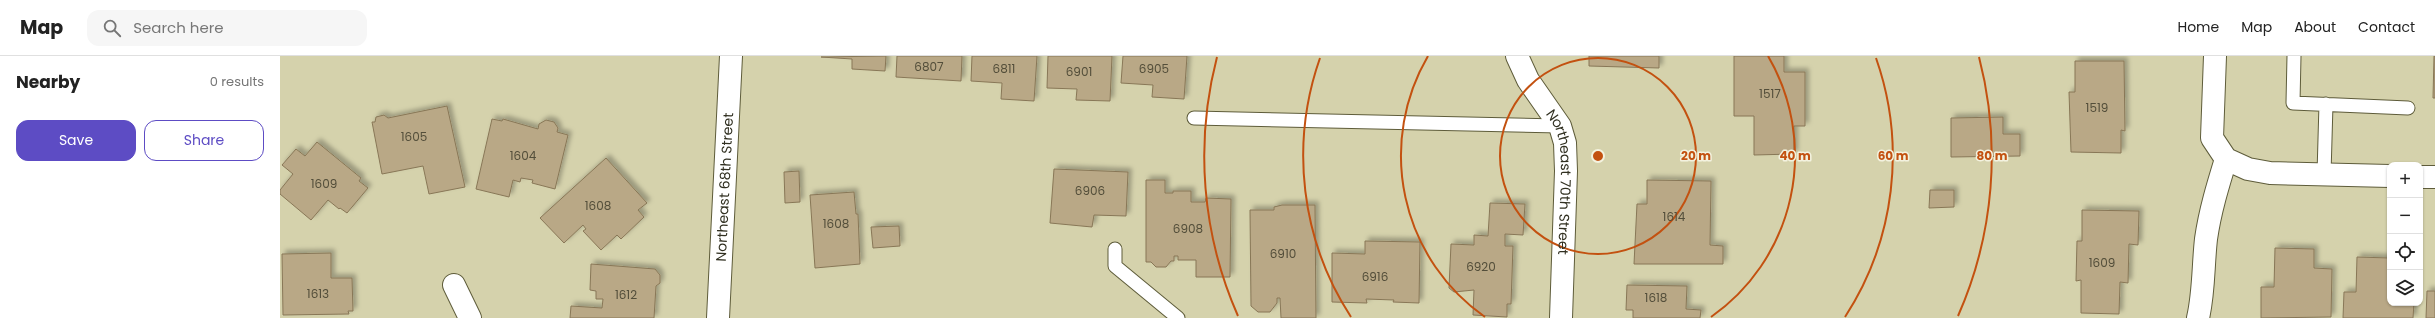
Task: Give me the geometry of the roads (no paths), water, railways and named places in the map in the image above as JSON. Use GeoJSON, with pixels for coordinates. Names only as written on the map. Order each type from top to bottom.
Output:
{"type":"FeatureCollection","features":[{"type":"Feature","properties":{"kind":"street","name":"Northeast 68th Street"},"geometry":{"type":"LineString","coordinates":[[718,318],[731,56]]}},
{"type":"Feature","properties":{"kind":"street","name":"Northeast 70th Street"},"geometry":{"type":"LineString","coordinates":[[1517,56],[1528,80],[1560,126],[1565,143],[1566,171],[1560,318]]}},
{"type":"Feature","properties":{"kind":"street"},"geometry":{"type":"LineString","coordinates":[[2215,56],[2212,138],[2226,159],[2248,169],[2270,173],[2387,176]]}},
{"type":"Feature","properties":{"kind":"street"},"geometry":{"type":"LineString","coordinates":[[2198,318],[2203,294],[2206,241],[2211,209],[2226,159]]}},
{"type":"Feature","properties":{"kind":"street"},"geometry":{"type":"LineString","coordinates":[[2423,177],[2435,177]]}},
{"type":"Feature","properties":{"kind":"street"},"geometry":{"type":"LineString","coordinates":[[454,285],[470,318]]}},
{"type":"Feature","properties":{"kind":"lane"},"geometry":{"type":"LineString","coordinates":[[2294,56],[2292,103],[2408,108]]}},
{"type":"Feature","properties":{"kind":"lane"},"geometry":{"type":"LineString","coordinates":[[2324,174],[2326,104]]}},
{"type":"Feature","properties":{"kind":"lane"},"geometry":{"type":"LineString","coordinates":[[1194,118],[1560,126]]}},
{"type":"Feature","properties":{"kind":"lane"},"geometry":{"type":"LineString","coordinates":[[1115,249],[1115,266],[1178,318]]}}]}
